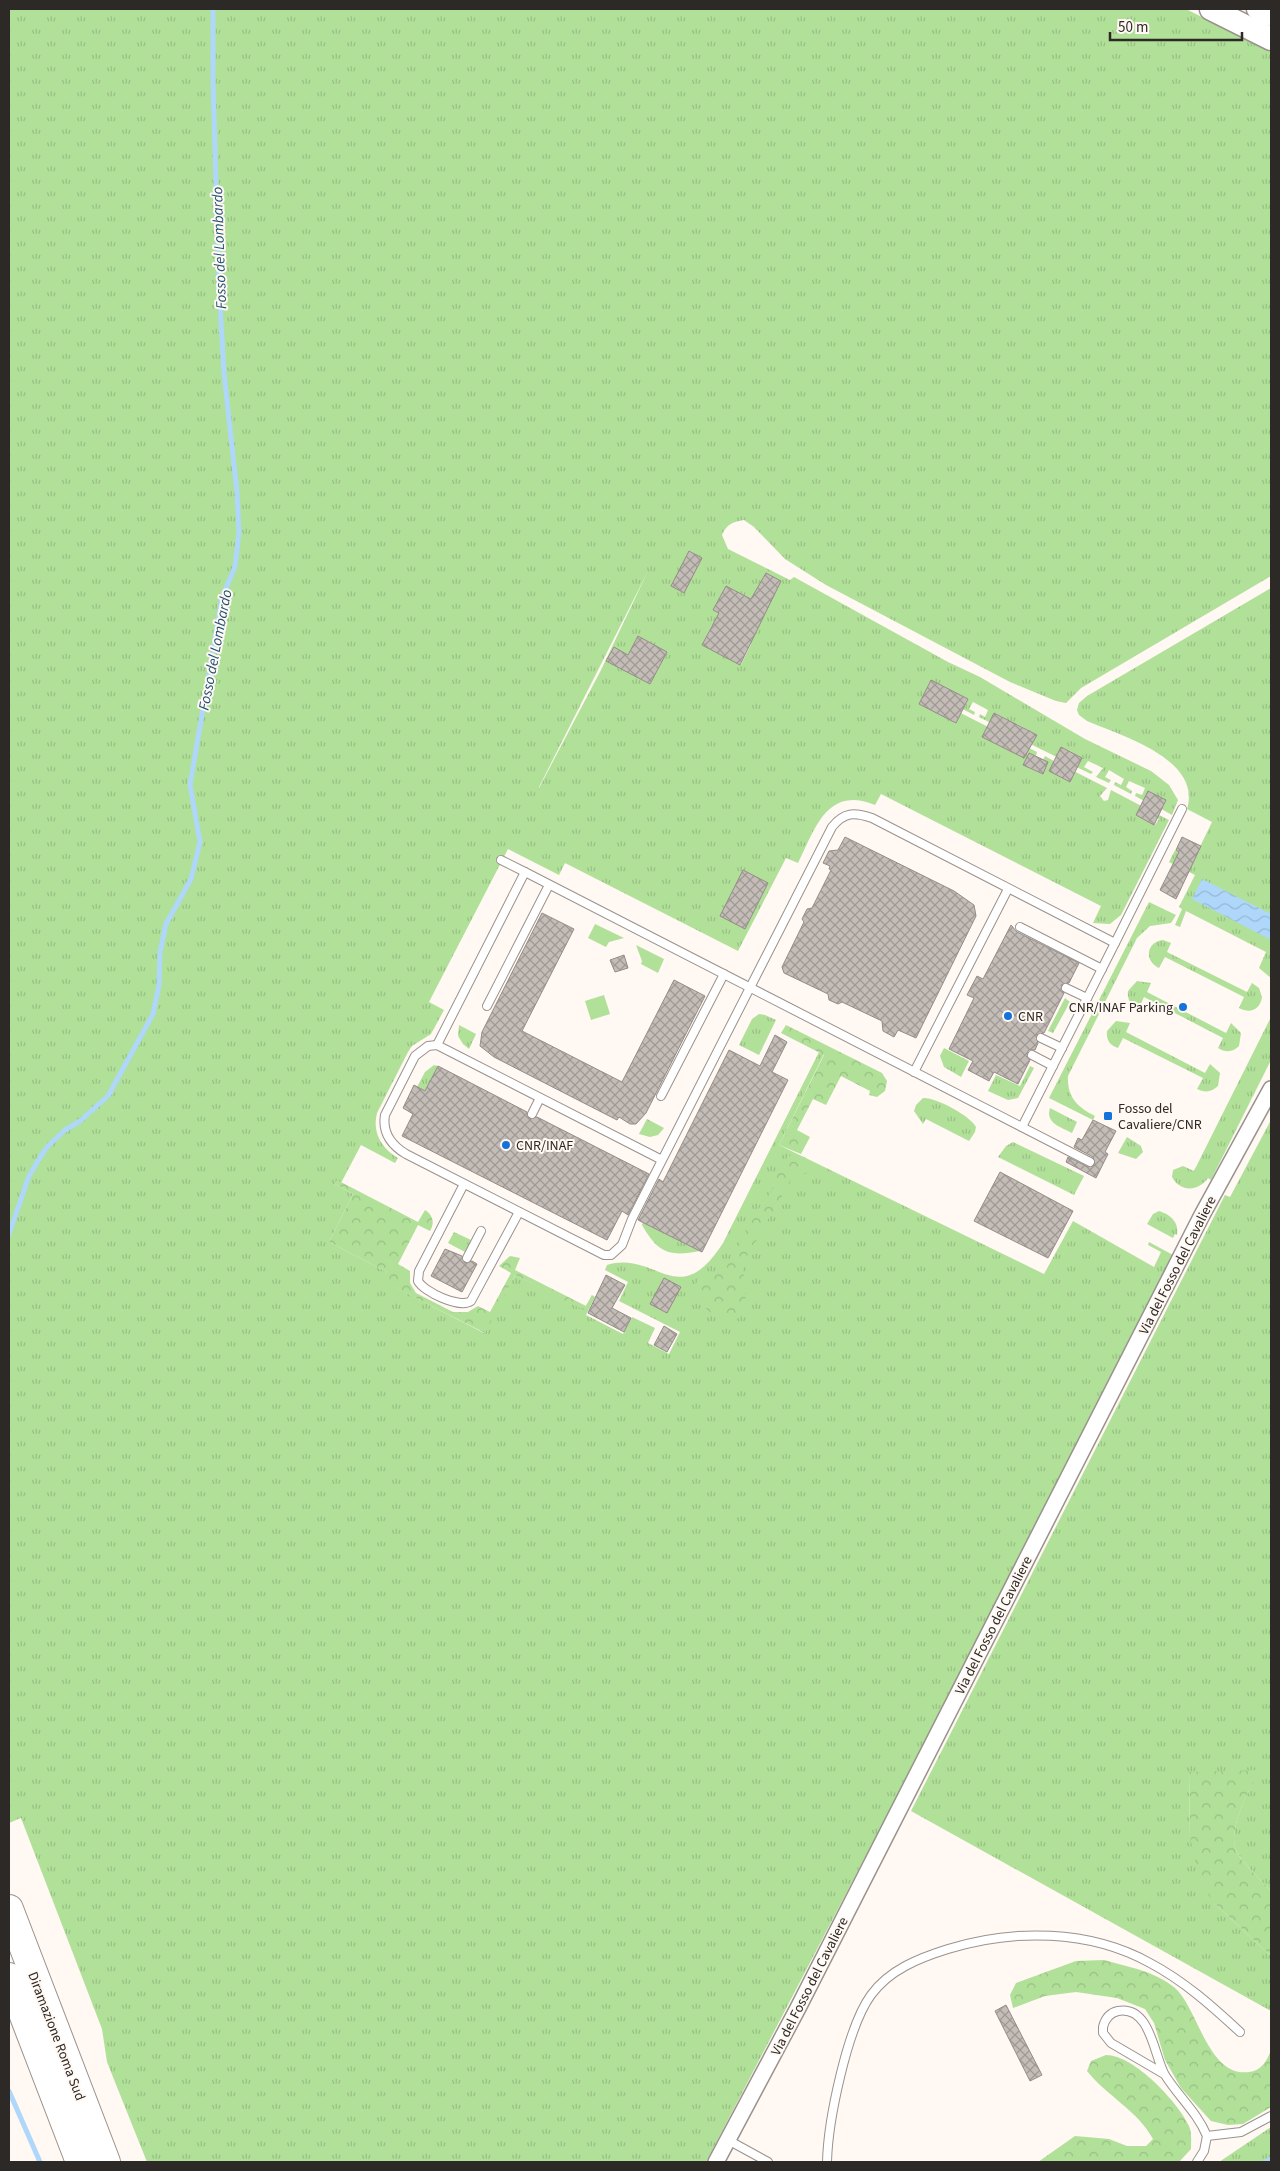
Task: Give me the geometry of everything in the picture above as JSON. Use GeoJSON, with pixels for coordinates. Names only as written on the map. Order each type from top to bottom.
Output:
{"type":"FeatureCollection","features":[{"type":"Feature","properties":{"kind":"highway","name":"Diramazione Roma Sud"},"geometry":{"type":"LineString","coordinates":[[9,1909],[104,2155]]}},
{"type":"Feature","properties":{"kind":"highway","name":"Diramazione Roma Sud"},"geometry":{"type":"LineString","coordinates":[[9,1977],[80,2162]]}},
{"type":"Feature","properties":{"kind":"main road"},"geometry":{"type":"LineString","coordinates":[[1211,9],[1271,39]]}},
{"type":"Feature","properties":{"kind":"main road"},"geometry":{"type":"LineString","coordinates":[[1258,9],[1271,15]]}},
{"type":"Feature","properties":{"kind":"street","name":"Via del Fosso del Cavaliere"},"geometry":{"type":"LineString","coordinates":[[716,2162],[798,2008],[1202,1216],[1271,1089]]}},
{"type":"Feature","properties":{"kind":"lane"},"geometry":{"type":"LineString","coordinates":[[1022,1127],[1182,809]]}},
{"type":"Feature","properties":{"kind":"lane"},"geometry":{"type":"LineString","coordinates":[[662,1160],[437,1045],[428,1046],[415,1056],[385,1115],[383,1123],[390,1142],[396,1148],[604,1255],[611,1255],[622,1245],[632,1219],[832,826],[846,814],[858,813],[872,818],[1115,943]]}},
{"type":"Feature","properties":{"kind":"lane"},"geometry":{"type":"LineString","coordinates":[[502,860],[1090,1162]]}},
{"type":"Feature","properties":{"kind":"lane"},"geometry":{"type":"LineString","coordinates":[[437,1045],[525,872]]}},
{"type":"Feature","properties":{"kind":"lane"},"geometry":{"type":"LineString","coordinates":[[487,1006],[548,885]]}},
{"type":"Feature","properties":{"kind":"lane"},"geometry":{"type":"LineString","coordinates":[[914,1072],[1008,889]]}},
{"type":"Feature","properties":{"kind":"lane"},"geometry":{"type":"LineString","coordinates":[[1020,927],[1102,969]]}},
{"type":"Feature","properties":{"kind":"lane"},"geometry":{"type":"LineString","coordinates":[[661,1096],[724,974]]}},
{"type":"Feature","properties":{"kind":"lane"},"geometry":{"type":"LineString","coordinates":[[1066,988],[1087,998]]}},
{"type":"Feature","properties":{"kind":"lane"},"geometry":{"type":"LineString","coordinates":[[1041,1038],[1062,1048]]}},
{"type":"Feature","properties":{"kind":"lane"},"geometry":{"type":"LineString","coordinates":[[1032,1055],[1053,1066]]}},
{"type":"Feature","properties":{"kind":"lane"},"geometry":{"type":"LineString","coordinates":[[532,1114],[540,1098]]}},
{"type":"Feature","properties":{"kind":"lane"},"geometry":{"type":"LineString","coordinates":[[464,1184],[419,1271],[418,1281],[425,1289],[458,1304],[467,1303],[471,1300],[519,1212]]}},
{"type":"Feature","properties":{"kind":"lane"},"geometry":{"type":"LineString","coordinates":[[467,1258],[481,1231]]}},
{"type":"Feature","properties":{"kind":"lane"},"geometry":{"type":"LineString","coordinates":[[827,2162],[832,2115],[852,2034],[860,2012],[878,1987],[890,1975],[916,1960],[943,1951],[987,1940],[1039,1935],[1080,1940],[1120,1949],[1150,1963],[1177,1979],[1240,2032]]}},
{"type":"Feature","properties":{"kind":"lane"},"geometry":{"type":"LineString","coordinates":[[1164,2074],[1107,2039],[1103,2027],[1108,2016],[1126,2011],[1141,2020],[1150,2034],[1164,2074],[1198,2119],[1207,2136],[1204,2151],[1197,2162]]}},
{"type":"Feature","properties":{"kind":"lane"},"geometry":{"type":"LineString","coordinates":[[1207,2136],[1241,2132],[1271,2116]]}},
{"type":"Feature","properties":{"kind":"lane"},"geometry":{"type":"LineString","coordinates":[[728,2140],[768,2162]]}},
{"type":"Feature","properties":{"kind":"green space"},"geometry":{"type":"Polygon","coordinates":[[[9,9],[1186,9],[1271,52],[1271,576],[1081,688],[1066,703],[1056,701],[1010,682],[826,585],[785,559],[754,527],[744,520],[730,524],[722,535],[728,549],[790,580],[794,577],[948,662],[980,677],[1085,739],[1151,771],[1169,785],[1178,800],[1172,815],[1156,806],[1157,804],[1163,807],[1166,800],[1152,805],[1135,796],[1136,793],[1142,795],[1145,788],[1129,781],[1126,787],[1132,791],[1131,794],[1114,785],[1115,782],[1121,785],[1124,779],[1109,770],[1105,777],[1111,780],[1109,783],[1096,777],[1103,768],[1088,761],[1084,767],[1093,772],[1091,774],[1068,763],[1076,762],[1079,756],[1061,747],[1063,760],[1024,741],[1033,741],[1037,735],[1017,724],[1007,727],[1010,721],[995,713],[991,719],[1000,724],[999,727],[979,717],[980,714],[985,717],[988,710],[973,702],[969,709],[975,712],[974,715],[947,701],[965,706],[968,699],[931,681],[927,687],[943,695],[942,698],[926,690],[919,704],[956,723],[945,705],[998,732],[982,737],[1019,755],[1015,741],[1037,752],[1036,756],[1029,753],[1023,765],[1042,774],[1048,762],[1043,760],[1045,756],[1059,764],[1054,774],[1070,782],[1073,775],[1064,766],[1107,788],[1100,796],[1104,801],[1108,800],[1111,790],[1149,810],[1148,813],[1139,809],[1136,815],[1155,825],[1159,819],[1151,815],[1153,812],[1169,820],[1121,915],[1110,924],[1093,923],[1101,906],[881,794],[875,805],[859,800],[845,801],[834,806],[825,814],[817,824],[798,863],[786,858],[738,951],[565,863],[559,875],[508,849],[429,1002],[444,1010],[431,1034],[412,1046],[408,1052],[377,1113],[376,1127],[379,1139],[398,1158],[395,1163],[361,1145],[341,1183],[337,1181],[335,1184],[353,1194],[329,1242],[387,1272],[383,1281],[484,1333],[515,1275],[584,1309],[592,1295],[595,1297],[586,1315],[623,1334],[632,1317],[655,1328],[648,1343],[669,1354],[680,1332],[619,1301],[628,1282],[605,1270],[607,1265],[624,1263],[640,1265],[667,1275],[680,1277],[693,1274],[707,1263],[723,1243],[819,1052],[824,1054],[779,1145],[1044,1274],[1073,1221],[1154,1267],[1161,1252],[1148,1245],[1149,1242],[1173,1255],[923,1746],[706,2162],[147,2162],[107,2062],[102,2029],[21,1818],[9,1823],[9,9]],[[690,551],[671,586],[683,593],[702,558],[690,551]],[[648,571],[539,787],[601,670],[648,571]],[[766,573],[755,593],[781,581],[766,573]],[[726,586],[713,610],[768,607],[726,586]],[[712,625],[702,645],[741,665],[751,644],[712,625]],[[638,636],[628,655],[614,647],[607,661],[650,684],[667,652],[638,636]]]}},
{"type":"Feature","properties":{"kind":"green space"},"geometry":{"type":"Polygon","coordinates":[[[1271,588],[1271,978],[1259,968],[1266,952],[1186,911],[1180,927],[1175,925],[1182,909],[1179,907],[1195,875],[1169,862],[1175,850],[1194,859],[1212,822],[1187,809],[1188,791],[1183,776],[1171,763],[1156,752],[1138,742],[1087,721],[1079,715],[1077,710],[1079,703],[1087,696],[1271,588]]]}},
{"type":"Feature","properties":{"kind":"green space"},"geometry":{"type":"Polygon","coordinates":[[[1149,902],[1176,915],[1171,923],[1150,926],[1137,938],[1068,1076],[1071,1096],[1078,1105],[1095,1116],[1093,1120],[1049,1098],[1149,902]]]}},
{"type":"Feature","properties":{"kind":"green space"},"geometry":{"type":"Polygon","coordinates":[[[595,924],[624,938],[609,942],[606,947],[588,938],[595,924]]]}},
{"type":"Feature","properties":{"kind":"green space"},"geometry":{"type":"Polygon","coordinates":[[[1163,940],[1171,943],[1167,952],[1247,992],[1252,983],[1259,988],[1262,997],[1257,1008],[1247,1011],[1239,1008],[1244,997],[1165,957],[1159,968],[1154,965],[1149,957],[1150,948],[1157,941],[1163,940]]]}},
{"type":"Feature","properties":{"kind":"green space"},"geometry":{"type":"Polygon","coordinates":[[[636,945],[664,959],[658,973],[641,964],[642,961],[636,945]]]}},
{"type":"Feature","properties":{"kind":"green space"},"geometry":{"type":"Polygon","coordinates":[[[1137,981],[1151,983],[1147,992],[1226,1033],[1231,1023],[1241,1033],[1239,1046],[1234,1050],[1221,1050],[1218,1048],[1223,1038],[1144,997],[1139,1008],[1133,1005],[1128,997],[1128,991],[1137,981]]]}},
{"type":"Feature","properties":{"kind":"green space"},"geometry":{"type":"Polygon","coordinates":[[[604,995],[610,1014],[591,1020],[585,1001],[604,995]]]}},
{"type":"Feature","properties":{"kind":"green space"},"geometry":{"type":"Polygon","coordinates":[[[1065,998],[1070,1002],[1053,1033],[1048,1031],[1065,998]]]}},
{"type":"Feature","properties":{"kind":"green space"},"geometry":{"type":"Polygon","coordinates":[[[759,1014],[776,1020],[759,1055],[739,1045],[752,1019],[759,1014]]]}},
{"type":"Feature","properties":{"kind":"green space"},"geometry":{"type":"Polygon","coordinates":[[[1271,1017],[1271,1060],[1211,1180],[1208,1178],[1204,1183],[1194,1188],[1184,1188],[1175,1182],[1172,1177],[1173,1170],[1183,1166],[1194,1171],[1271,1017]]]}},
{"type":"Feature","properties":{"kind":"green space"},"geometry":{"type":"Polygon","coordinates":[[[1116,1021],[1130,1023],[1126,1032],[1205,1073],[1210,1064],[1220,1073],[1218,1086],[1208,1091],[1197,1089],[1203,1078],[1123,1038],[1118,1048],[1112,1045],[1107,1037],[1107,1031],[1116,1021]]]}},
{"type":"Feature","properties":{"kind":"green space"},"geometry":{"type":"Polygon","coordinates":[[[459,1025],[476,1034],[469,1049],[458,1036],[459,1025]]]}},
{"type":"Feature","properties":{"kind":"green space"},"geometry":{"type":"Polygon","coordinates":[[[786,1025],[882,1073],[887,1081],[885,1091],[877,1097],[869,1095],[870,1091],[841,1076],[826,1105],[813,1099],[797,1130],[810,1137],[801,1154],[779,1145],[824,1055],[781,1033],[786,1025]]]}},
{"type":"Feature","properties":{"kind":"green space"},"geometry":{"type":"Polygon","coordinates":[[[944,1048],[969,1061],[961,1077],[944,1067],[940,1056],[944,1048]]]}},
{"type":"Feature","properties":{"kind":"green space"},"geometry":{"type":"Polygon","coordinates":[[[434,1065],[438,1066],[425,1091],[417,1087],[425,1072],[434,1065]]]}},
{"type":"Feature","properties":{"kind":"green space"},"geometry":{"type":"Polygon","coordinates":[[[1030,1066],[1034,1068],[1018,1098],[1008,1100],[988,1091],[996,1075],[1020,1086],[1030,1066]]]}},
{"type":"Feature","properties":{"kind":"green space"},"geometry":{"type":"Polygon","coordinates":[[[923,1098],[944,1104],[973,1123],[976,1127],[975,1132],[969,1141],[926,1119],[923,1124],[914,1111],[916,1105],[923,1098]]]}},
{"type":"Feature","properties":{"kind":"green space"},"geometry":{"type":"Polygon","coordinates":[[[1050,1108],[1077,1122],[1072,1133],[1052,1121],[1049,1113],[1050,1108]]]}},
{"type":"Feature","properties":{"kind":"green space"},"geometry":{"type":"Polygon","coordinates":[[[647,1119],[664,1128],[658,1135],[650,1137],[639,1134],[647,1119]]]}},
{"type":"Feature","properties":{"kind":"green space"},"geometry":{"type":"Polygon","coordinates":[[[1271,1120],[1271,1891],[1244,1862],[1234,1844],[1236,1822],[1259,1771],[1189,1773],[1190,1837],[1216,1905],[1271,1956],[1271,2011],[911,1811],[1225,1195],[1230,1197],[1271,1120]]]}},
{"type":"Feature","properties":{"kind":"green space"},"geometry":{"type":"Polygon","coordinates":[[[1127,1137],[1141,1146],[1143,1152],[1136,1159],[1118,1153],[1127,1137]]]}},
{"type":"Feature","properties":{"kind":"green space"},"geometry":{"type":"Polygon","coordinates":[[[1013,1142],[1084,1176],[1074,1195],[998,1157],[1006,1146],[1013,1142]]]}},
{"type":"Feature","properties":{"kind":"green space"},"geometry":{"type":"Polygon","coordinates":[[[788,1156],[805,1157],[811,1164],[808,1173],[792,1177],[775,1210],[768,1219],[766,1230],[752,1246],[743,1264],[746,1306],[740,1318],[732,1319],[718,1316],[702,1304],[694,1290],[698,1278],[722,1269],[733,1258],[751,1219],[771,1192],[779,1170],[788,1156]]]}},
{"type":"Feature","properties":{"kind":"green space"},"geometry":{"type":"Polygon","coordinates":[[[337,1180],[418,1222],[425,1210],[430,1214],[433,1222],[432,1228],[430,1231],[418,1225],[398,1264],[410,1271],[410,1283],[416,1293],[453,1312],[468,1312],[478,1306],[490,1312],[511,1273],[499,1266],[510,1256],[520,1258],[515,1270],[586,1306],[584,1310],[515,1275],[485,1333],[382,1281],[387,1272],[329,1242],[353,1194],[335,1184],[337,1180]]]}},
{"type":"Feature","properties":{"kind":"green space"},"geometry":{"type":"Polygon","coordinates":[[[1159,1211],[1170,1217],[1177,1226],[1177,1235],[1175,1234],[1173,1238],[1147,1224],[1153,1214],[1159,1211]]]}},
{"type":"Feature","properties":{"kind":"green space"},"geometry":{"type":"Polygon","coordinates":[[[643,1222],[700,1251],[672,1253],[665,1251],[653,1242],[642,1225],[643,1222]]]}},
{"type":"Feature","properties":{"kind":"green space"},"geometry":{"type":"Polygon","coordinates":[[[454,1232],[471,1240],[465,1252],[448,1243],[454,1232]]]}},
{"type":"Feature","properties":{"kind":"green space"},"geometry":{"type":"Polygon","coordinates":[[[1260,1770],[1241,1809],[1237,1820],[1234,1841],[1236,1850],[1242,1860],[1271,1891],[1271,1956],[1216,1905],[1200,1883],[1190,1837],[1189,1772],[1260,1770]]]}},
{"type":"Feature","properties":{"kind":"green space"},"geometry":{"type":"Polygon","coordinates":[[[1104,1960],[1132,1967],[1159,1977],[1175,1988],[1183,1998],[1214,2053],[1223,2064],[1235,2071],[1249,2072],[1257,2070],[1265,2062],[1271,2050],[1271,2107],[1243,2124],[1228,2125],[1211,2121],[1181,2088],[1165,2060],[1154,2023],[1145,2009],[1117,1998],[1076,1992],[1045,1996],[1013,2008],[1010,1995],[1016,1983],[1076,1961],[1104,1960]]]}},
{"type":"Feature","properties":{"kind":"green space"},"geometry":{"type":"Polygon","coordinates":[[[1106,2055],[1117,2057],[1142,2071],[1165,2093],[1183,2116],[1190,2129],[1191,2149],[1180,2161],[1038,2162],[1075,2136],[1109,2139],[1127,2146],[1146,2146],[1153,2139],[1139,2120],[1087,2071],[1091,2061],[1106,2055]]]}},
{"type":"Feature","properties":{"kind":"green space"},"geometry":{"type":"Polygon","coordinates":[[[1271,2127],[1271,2159],[1265,2162],[1219,2162],[1271,2127]]]}},
{"type":"Feature","properties":{"kind":"water"},"geometry":{"type":"Polygon","coordinates":[[[1202,879],[1271,914],[1271,940],[1192,899],[1202,879]]]}},
{"type":"Feature","properties":{"kind":"building"},"geometry":{"type":"Polygon","coordinates":[[[689,551],[702,558],[684,593],[671,586],[689,551]]]}},
{"type":"Feature","properties":{"kind":"building"},"geometry":{"type":"Polygon","coordinates":[[[766,573],[781,581],[740,665],[702,645],[719,613],[713,610],[726,586],[751,599],[766,573]]]}},
{"type":"Feature","properties":{"kind":"building"},"geometry":{"type":"Polygon","coordinates":[[[638,636],[667,652],[650,684],[606,661],[614,647],[628,655],[638,636]]]}},
{"type":"Feature","properties":{"kind":"building"},"geometry":{"type":"Polygon","coordinates":[[[931,680],[968,699],[956,723],[919,704],[931,680]]]}},
{"type":"Feature","properties":{"kind":"building"},"geometry":{"type":"Polygon","coordinates":[[[994,713],[1037,735],[1024,758],[982,737],[994,713]]]}},
{"type":"Feature","properties":{"kind":"building"},"geometry":{"type":"Polygon","coordinates":[[[1061,747],[1082,758],[1070,782],[1049,771],[1061,747]]]}},
{"type":"Feature","properties":{"kind":"building"},"geometry":{"type":"Polygon","coordinates":[[[1029,753],[1048,762],[1043,774],[1023,765],[1029,753]]]}},
{"type":"Feature","properties":{"kind":"building"},"geometry":{"type":"Polygon","coordinates":[[[1148,791],[1166,800],[1154,825],[1136,815],[1148,791]]]}},
{"type":"Feature","properties":{"kind":"building"},"geometry":{"type":"Polygon","coordinates":[[[845,837],[954,891],[974,905],[976,916],[916,1038],[898,1030],[894,1037],[883,1031],[882,1021],[842,1002],[838,1004],[829,1000],[828,994],[784,973],[782,967],[804,922],[802,919],[807,909],[812,908],[831,870],[829,869],[830,866],[823,863],[829,851],[838,850],[845,837]]]}},
{"type":"Feature","properties":{"kind":"building"},"geometry":{"type":"Polygon","coordinates":[[[1182,837],[1201,846],[1176,899],[1160,890],[1179,852],[1176,850],[1182,837]]]}},
{"type":"Feature","properties":{"kind":"building"},"geometry":{"type":"Polygon","coordinates":[[[743,870],[768,883],[745,929],[720,916],[743,870]]]}},
{"type":"Feature","properties":{"kind":"building"},"geometry":{"type":"Polygon","coordinates":[[[542,913],[574,929],[522,1031],[622,1082],[674,980],[705,996],[646,1113],[636,1124],[630,1124],[619,1117],[617,1120],[494,1057],[480,1046],[482,1032],[542,913]]]}},
{"type":"Feature","properties":{"kind":"building","name":"CNR"},"geometry":{"type":"Polygon","coordinates":[[[1011,925],[1017,932],[1079,963],[1069,983],[1061,985],[1064,993],[1044,1033],[1036,1035],[1038,1043],[1035,1050],[1029,1050],[1027,1053],[1030,1060],[1018,1084],[994,1072],[989,1081],[968,1070],[973,1061],[949,1049],[974,998],[967,995],[977,976],[983,979],[1011,925]]]}},
{"type":"Feature","properties":{"kind":"building"},"geometry":{"type":"Polygon","coordinates":[[[624,955],[628,968],[615,972],[610,960],[624,955]]]}},
{"type":"Feature","properties":{"kind":"building"},"geometry":{"type":"Polygon","coordinates":[[[775,1035],[787,1042],[772,1072],[788,1080],[702,1252],[638,1220],[659,1179],[663,1182],[729,1050],[760,1066],[775,1035]]]}},
{"type":"Feature","properties":{"kind":"building","name":"CNR/INAF"},"geometry":{"type":"Polygon","coordinates":[[[438,1066],[527,1112],[529,1119],[537,1117],[649,1174],[628,1215],[622,1211],[607,1240],[402,1136],[413,1114],[403,1108],[414,1085],[425,1091],[438,1066]]]}},
{"type":"Feature","properties":{"kind":"building"},"geometry":{"type":"Polygon","coordinates":[[[1093,1120],[1116,1131],[1105,1152],[1108,1154],[1096,1178],[1066,1162],[1068,1157],[1088,1167],[1095,1165],[1093,1157],[1074,1147],[1078,1138],[1082,1140],[1093,1120]]]}},
{"type":"Feature","properties":{"kind":"building"},"geometry":{"type":"Polygon","coordinates":[[[1000,1172],[1073,1211],[1048,1258],[974,1221],[1000,1172]]]}},
{"type":"Feature","properties":{"kind":"building"},"geometry":{"type":"Polygon","coordinates":[[[445,1249],[462,1256],[465,1263],[472,1261],[477,1264],[462,1292],[431,1276],[445,1249]]]}},
{"type":"Feature","properties":{"kind":"building"},"geometry":{"type":"Polygon","coordinates":[[[606,1275],[625,1285],[612,1308],[631,1318],[624,1332],[588,1313],[606,1275]]]}},
{"type":"Feature","properties":{"kind":"building"},"geometry":{"type":"Polygon","coordinates":[[[664,1278],[681,1287],[667,1313],[650,1304],[664,1278]]]}},
{"type":"Feature","properties":{"kind":"building"},"geometry":{"type":"Polygon","coordinates":[[[664,1326],[677,1334],[667,1352],[654,1345],[664,1326]]]}},
{"type":"Feature","properties":{"kind":"building"},"geometry":{"type":"Polygon","coordinates":[[[1006,2005],[1042,2075],[1030,2081],[995,2011],[1006,2005]]]}},
{"type":"Feature","properties":{"kind":"waterway","name":"Fosso del Lombardo"},"geometry":{"type":"LineString","coordinates":[[9,1234],[29,1176],[39,1159],[47,1147],[65,1130],[80,1121],[108,1096],[153,1014],[159,985],[160,952],[166,924],[191,879],[200,842],[190,785],[222,597],[235,567],[239,532],[237,492],[224,373],[219,287],[213,81],[213,9]]}},
{"type":"Feature","properties":{"kind":"waterway"},"geometry":{"type":"LineString","coordinates":[[9,2091],[40,2162]]}},
{"type":"Feature","properties":{"kind":"waterway"},"geometry":{"type":"LineString","coordinates":[[1265,2162],[1271,2159]]}},
{"type":"Feature","properties":{"kind":"place","name":"CNR/INAF Parking"},"geometry":{"type":"Point","coordinates":[1183,1007]}},
{"type":"Feature","properties":{"kind":"place","name":"CNR"},"geometry":{"type":"Point","coordinates":[1008,1016]}},
{"type":"Feature","properties":{"kind":"place","name":"Fosso del Cavaliere/CNR"},"geometry":{"type":"Point","coordinates":[1108,1116]}},
{"type":"Feature","properties":{"kind":"place","name":"CNR/INAF"},"geometry":{"type":"Point","coordinates":[506,1145]}}]}
